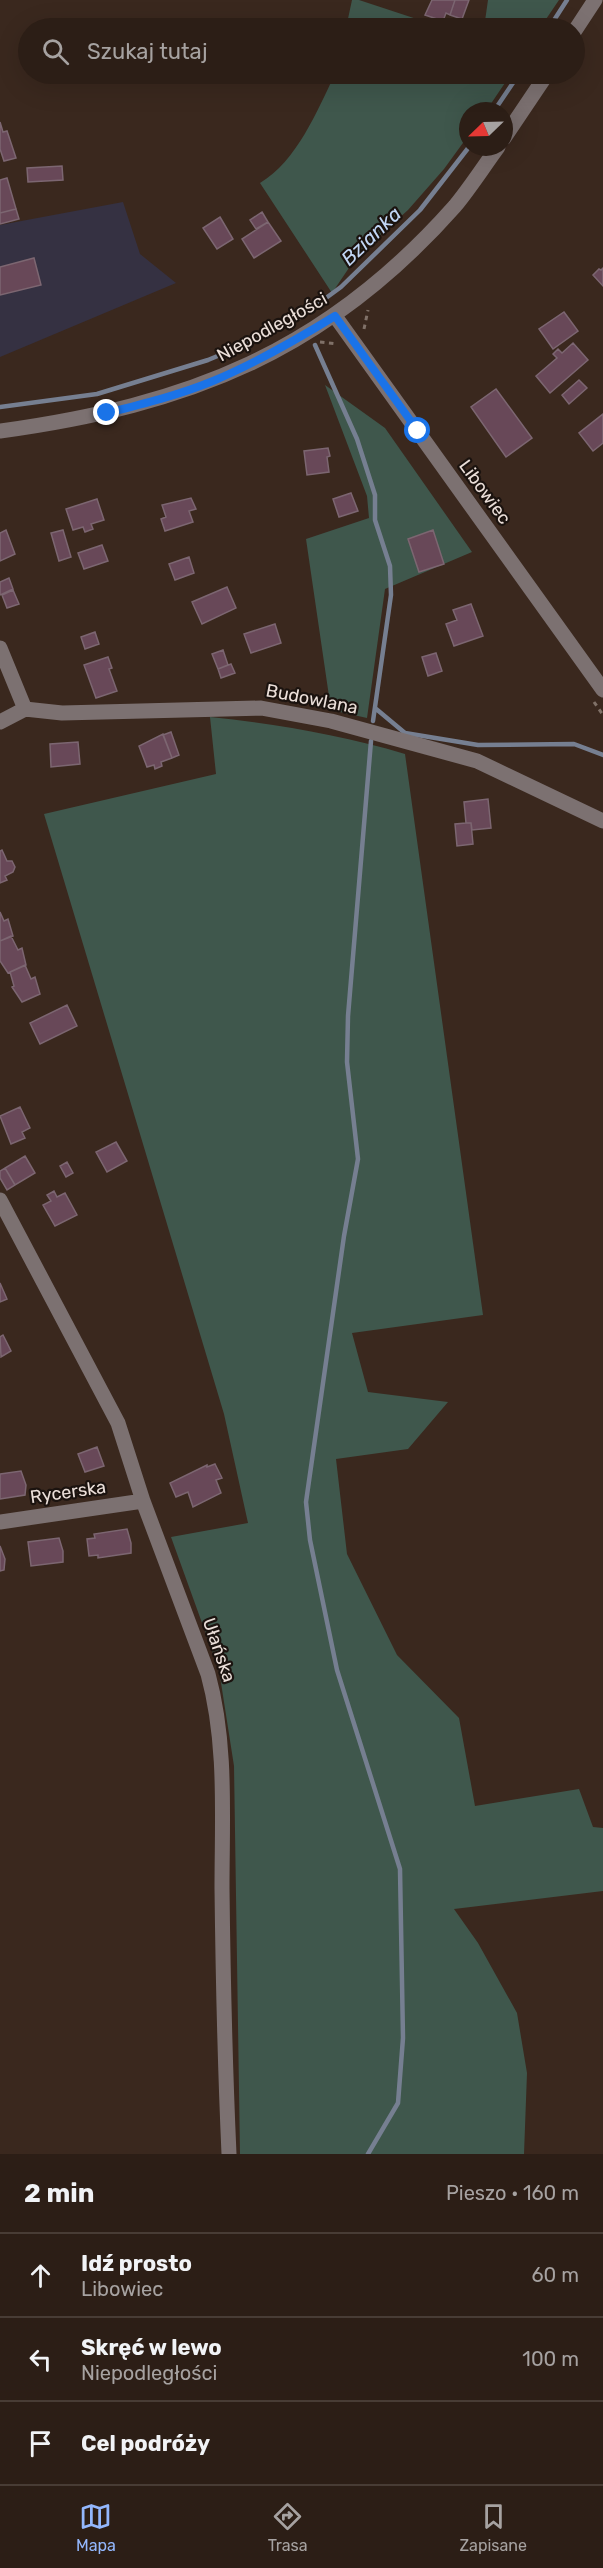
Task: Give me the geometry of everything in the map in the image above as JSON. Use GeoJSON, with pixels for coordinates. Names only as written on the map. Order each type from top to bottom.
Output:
{"type":"FeatureCollection","features":[{"type":"Feature","properties":{"kind":"street"},"geometry":{"type":"LineString","coordinates":[[583,18],[595,0]]}},
{"type":"Feature","properties":{"kind":"street"},"geometry":{"type":"LineString","coordinates":[[513,125],[540,84]]}},
{"type":"Feature","properties":{"kind":"street","name":"Niepodległości"},"geometry":{"type":"LineString","coordinates":[[0,431],[107,413],[177,394],[248,366],[335,316],[412,251],[456,204],[491,156]]}},
{"type":"Feature","properties":{"kind":"street","name":"Libowiec"},"geometry":{"type":"LineString","coordinates":[[335,316],[603,690]]}},
{"type":"Feature","properties":{"kind":"street"},"geometry":{"type":"LineString","coordinates":[[0,648],[25,709],[0,722]]}},
{"type":"Feature","properties":{"kind":"street","name":"Budowlana"},"geometry":{"type":"LineString","coordinates":[[25,709],[62,713],[261,708],[331,721],[477,761],[603,821]]}},
{"type":"Feature","properties":{"kind":"street","name":"Ułańska"},"geometry":{"type":"LineString","coordinates":[[0,1200],[118,1423],[143,1501],[208,1674],[220,1738],[223,1979],[229,2154]]}},
{"type":"Feature","properties":{"kind":"street","name":"Rycerska"},"geometry":{"type":"LineString","coordinates":[[0,1522],[143,1501]]}},
{"type":"Feature","properties":{"kind":"shaded area"},"geometry":{"type":"Polygon","coordinates":[[[123,202],[140,254],[176,283],[0,357],[0,225],[123,202]]]}},
{"type":"Feature","properties":{"kind":"green space"},"geometry":{"type":"Polygon","coordinates":[[[352,0],[359,0],[414,18],[348,18],[352,0]]]}},
{"type":"Feature","properties":{"kind":"green space"},"geometry":{"type":"Polygon","coordinates":[[[488,0],[559,0],[547,18],[485,18],[488,0]]]}},
{"type":"Feature","properties":{"kind":"green space"},"geometry":{"type":"Polygon","coordinates":[[[330,84],[504,84],[492,102],[459,102],[459,148],[408,210],[357,256],[332,293],[260,183],[285,162],[305,134],[330,84]]]}},
{"type":"Feature","properties":{"kind":"green space"},"geometry":{"type":"Polygon","coordinates":[[[325,385],[385,428],[472,552],[385,589],[367,718],[331,710],[306,539],[369,518],[367,496],[325,385]]]}},
{"type":"Feature","properties":{"kind":"green space"},"geometry":{"type":"Polygon","coordinates":[[[210,717],[308,731],[405,754],[483,1315],[352,1333],[368,1392],[448,1402],[408,1449],[336,1459],[347,1554],[397,1655],[459,1718],[475,1806],[579,1789],[593,1827],[603,1828],[603,1891],[454,1909],[478,1943],[517,2013],[527,2073],[524,2154],[240,2154],[234,1766],[219,1670],[171,1537],[248,1523],[224,1414],[44,814],[216,774],[210,717]]]}},
{"type":"Feature","properties":{"kind":"building"},"geometry":{"type":"Polygon","coordinates":[[[432,0],[455,0],[450,15],[446,13],[444,18],[425,15],[432,0]]]}},
{"type":"Feature","properties":{"kind":"building"},"geometry":{"type":"Polygon","coordinates":[[[455,0],[469,0],[462,18],[450,15],[455,0]]]}},
{"type":"Feature","properties":{"kind":"building"},"geometry":{"type":"Polygon","coordinates":[[[0,122],[3,132],[7,131],[16,158],[4,161],[0,149],[0,122]]]}},
{"type":"Feature","properties":{"kind":"building"},"geometry":{"type":"Polygon","coordinates":[[[62,166],[63,180],[28,182],[27,168],[62,166]]]}},
{"type":"Feature","properties":{"kind":"building"},"geometry":{"type":"Polygon","coordinates":[[[7,178],[16,209],[0,213],[0,180],[7,178]]]}},
{"type":"Feature","properties":{"kind":"building"},"geometry":{"type":"Polygon","coordinates":[[[16,209],[19,219],[0,224],[0,213],[16,209]]]}},
{"type":"Feature","properties":{"kind":"building"},"geometry":{"type":"Polygon","coordinates":[[[262,212],[268,222],[256,229],[250,220],[262,212]]]}},
{"type":"Feature","properties":{"kind":"building"},"geometry":{"type":"Polygon","coordinates":[[[220,217],[233,239],[217,249],[203,228],[220,217]]]}},
{"type":"Feature","properties":{"kind":"building"},"geometry":{"type":"Polygon","coordinates":[[[268,222],[281,241],[254,258],[242,239],[268,222]]]}},
{"type":"Feature","properties":{"kind":"building"},"geometry":{"type":"Polygon","coordinates":[[[34,258],[41,285],[0,295],[0,267],[34,258]]]}},
{"type":"Feature","properties":{"kind":"building"},"geometry":{"type":"Polygon","coordinates":[[[603,268],[603,286],[593,275],[603,268]]]}},
{"type":"Feature","properties":{"kind":"building"},"geometry":{"type":"Polygon","coordinates":[[[564,312],[578,331],[553,349],[539,329],[564,312]]]}},
{"type":"Feature","properties":{"kind":"building"},"geometry":{"type":"Polygon","coordinates":[[[573,343],[588,360],[550,393],[536,376],[557,358],[553,354],[558,349],[562,353],[573,343]]]}},
{"type":"Feature","properties":{"kind":"building"},"geometry":{"type":"Polygon","coordinates":[[[579,380],[587,388],[569,404],[562,395],[579,380]]]}},
{"type":"Feature","properties":{"kind":"building"},"geometry":{"type":"Polygon","coordinates":[[[496,389],[532,438],[506,457],[471,407],[496,389]]]}},
{"type":"Feature","properties":{"kind":"building"},"geometry":{"type":"Polygon","coordinates":[[[603,414],[603,443],[593,451],[579,433],[603,414]]]}},
{"type":"Feature","properties":{"kind":"building"},"geometry":{"type":"Polygon","coordinates":[[[328,448],[329,472],[307,475],[304,451],[328,448]]]}},
{"type":"Feature","properties":{"kind":"building"},"geometry":{"type":"Polygon","coordinates":[[[351,493],[358,511],[339,517],[333,499],[351,493]]]}},
{"type":"Feature","properties":{"kind":"building"},"geometry":{"type":"Polygon","coordinates":[[[191,498],[196,509],[189,511],[193,522],[165,531],[161,519],[166,517],[162,505],[191,498]]]}},
{"type":"Feature","properties":{"kind":"building"},"geometry":{"type":"Polygon","coordinates":[[[97,499],[104,520],[91,524],[93,529],[85,532],[83,527],[73,530],[66,509],[97,499]]]}},
{"type":"Feature","properties":{"kind":"building"},"geometry":{"type":"Polygon","coordinates":[[[6,530],[15,554],[0,561],[0,533],[6,530]]]}},
{"type":"Feature","properties":{"kind":"building"},"geometry":{"type":"Polygon","coordinates":[[[63,530],[71,557],[59,561],[51,533],[63,530]]]}},
{"type":"Feature","properties":{"kind":"building"},"geometry":{"type":"Polygon","coordinates":[[[433,530],[444,564],[419,572],[408,539],[433,530]]]}},
{"type":"Feature","properties":{"kind":"building"},"geometry":{"type":"Polygon","coordinates":[[[102,545],[108,561],[84,569],[78,553],[102,545]]]}},
{"type":"Feature","properties":{"kind":"building"},"geometry":{"type":"Polygon","coordinates":[[[189,557],[194,573],[175,580],[169,564],[189,557]]]}},
{"type":"Feature","properties":{"kind":"building"},"geometry":{"type":"Polygon","coordinates":[[[9,578],[13,589],[0,595],[0,582],[9,578]]]}},
{"type":"Feature","properties":{"kind":"building"},"geometry":{"type":"Polygon","coordinates":[[[227,587],[236,608],[202,624],[192,602],[227,587]]]}},
{"type":"Feature","properties":{"kind":"building"},"geometry":{"type":"Polygon","coordinates":[[[13,590],[19,604],[7,608],[2,595],[13,590]]]}},
{"type":"Feature","properties":{"kind":"building"},"geometry":{"type":"Polygon","coordinates":[[[471,604],[483,636],[454,646],[446,624],[457,620],[453,610],[471,604]]]}},
{"type":"Feature","properties":{"kind":"building"},"geometry":{"type":"Polygon","coordinates":[[[275,624],[281,643],[251,653],[244,634],[275,624]]]}},
{"type":"Feature","properties":{"kind":"building"},"geometry":{"type":"Polygon","coordinates":[[[95,632],[99,644],[85,649],[81,637],[95,632]]]}},
{"type":"Feature","properties":{"kind":"building"},"geometry":{"type":"Polygon","coordinates":[[[223,650],[228,665],[218,669],[212,654],[223,650]]]}},
{"type":"Feature","properties":{"kind":"building"},"geometry":{"type":"Polygon","coordinates":[[[436,653],[442,671],[428,676],[422,657],[436,653]]]}},
{"type":"Feature","properties":{"kind":"building"},"geometry":{"type":"Polygon","coordinates":[[[108,657],[112,668],[109,669],[117,691],[96,698],[84,665],[108,657]]]}},
{"type":"Feature","properties":{"kind":"building"},"geometry":{"type":"Polygon","coordinates":[[[231,664],[235,673],[221,678],[218,669],[231,664]]]}},
{"type":"Feature","properties":{"kind":"building"},"geometry":{"type":"Polygon","coordinates":[[[171,732],[179,755],[172,758],[163,735],[171,732]]]}},
{"type":"Feature","properties":{"kind":"building"},"geometry":{"type":"Polygon","coordinates":[[[163,734],[172,758],[161,762],[162,766],[155,769],[154,765],[147,767],[139,746],[163,734]]]}},
{"type":"Feature","properties":{"kind":"building"},"geometry":{"type":"Polygon","coordinates":[[[78,742],[80,764],[51,767],[50,744],[78,742]]]}},
{"type":"Feature","properties":{"kind":"building"},"geometry":{"type":"Polygon","coordinates":[[[488,799],[491,828],[472,830],[471,823],[466,823],[464,802],[488,799]]]}},
{"type":"Feature","properties":{"kind":"building"},"geometry":{"type":"Polygon","coordinates":[[[471,823],[473,844],[457,846],[455,824],[471,823]]]}},
{"type":"Feature","properties":{"kind":"building"},"geometry":{"type":"Polygon","coordinates":[[[2,850],[7,861],[12,861],[15,867],[13,872],[5,876],[7,880],[0,883],[0,851],[2,850]]]}},
{"type":"Feature","properties":{"kind":"building"},"geometry":{"type":"Polygon","coordinates":[[[0,912],[4,921],[8,919],[13,936],[0,941],[0,912]]]}},
{"type":"Feature","properties":{"kind":"building"},"geometry":{"type":"Polygon","coordinates":[[[11,936],[18,950],[22,948],[26,965],[8,973],[0,961],[0,941],[11,936]]]}},
{"type":"Feature","properties":{"kind":"building"},"geometry":{"type":"Polygon","coordinates":[[[25,965],[31,979],[35,977],[40,994],[22,1002],[12,987],[14,986],[10,972],[25,965]]]}},
{"type":"Feature","properties":{"kind":"building"},"geometry":{"type":"Polygon","coordinates":[[[67,1005],[77,1026],[40,1044],[30,1023],[67,1005]]]}},
{"type":"Feature","properties":{"kind":"building"},"geometry":{"type":"Polygon","coordinates":[[[20,1107],[30,1128],[22,1132],[25,1138],[11,1144],[0,1116],[20,1107]]]}},
{"type":"Feature","properties":{"kind":"building"},"geometry":{"type":"Polygon","coordinates":[[[116,1142],[127,1161],[107,1172],[96,1152],[116,1142]]]}},
{"type":"Feature","properties":{"kind":"building"},"geometry":{"type":"Polygon","coordinates":[[[25,1156],[35,1173],[15,1185],[5,1168],[25,1156]]]}},
{"type":"Feature","properties":{"kind":"building"},"geometry":{"type":"Polygon","coordinates":[[[67,1162],[73,1173],[66,1177],[60,1166],[67,1162]]]}},
{"type":"Feature","properties":{"kind":"building"},"geometry":{"type":"Polygon","coordinates":[[[5,1168],[15,1185],[7,1190],[0,1178],[0,1171],[5,1168]]]}},
{"type":"Feature","properties":{"kind":"building"},"geometry":{"type":"Polygon","coordinates":[[[54,1191],[57,1197],[65,1193],[77,1215],[55,1226],[43,1205],[51,1201],[47,1195],[54,1191]]]}},
{"type":"Feature","properties":{"kind":"building"},"geometry":{"type":"Polygon","coordinates":[[[0,1283],[7,1299],[0,1302],[0,1283]]]}},
{"type":"Feature","properties":{"kind":"building"},"geometry":{"type":"Polygon","coordinates":[[[3,1335],[11,1351],[1,1357],[0,1337],[3,1335]]]}},
{"type":"Feature","properties":{"kind":"building"},"geometry":{"type":"Polygon","coordinates":[[[97,1447],[104,1466],[85,1472],[78,1454],[97,1447]]]}},
{"type":"Feature","properties":{"kind":"building"},"geometry":{"type":"Polygon","coordinates":[[[215,1464],[222,1478],[216,1480],[221,1493],[193,1507],[188,1492],[176,1497],[170,1483],[207,1465],[207,1467],[215,1464]]]}},
{"type":"Feature","properties":{"kind":"building"},"geometry":{"type":"Polygon","coordinates":[[[21,1471],[26,1485],[25,1495],[0,1499],[0,1474],[21,1471]]]}},
{"type":"Feature","properties":{"kind":"building"},"geometry":{"type":"Polygon","coordinates":[[[127,1529],[131,1553],[98,1558],[98,1555],[89,1556],[87,1539],[95,1538],[94,1534],[127,1529]]]}},
{"type":"Feature","properties":{"kind":"building"},"geometry":{"type":"Polygon","coordinates":[[[59,1538],[63,1551],[63,1562],[31,1566],[28,1542],[59,1538]]]}},
{"type":"Feature","properties":{"kind":"building"},"geometry":{"type":"Polygon","coordinates":[[[0,1546],[5,1559],[4,1570],[0,1571],[0,1546]]]}},
{"type":"Feature","properties":{"kind":"waterway","name":"Bzianka"},"geometry":{"type":"LineString","coordinates":[[555,18],[567,0]]}},
{"type":"Feature","properties":{"kind":"waterway","name":"Bzianka"},"geometry":{"type":"LineString","coordinates":[[500,102],[512,84]]}},
{"type":"Feature","properties":{"kind":"waterway","name":"Bzianka"},"geometry":{"type":"LineString","coordinates":[[276,329],[300,317],[341,287],[420,210],[462,156]]}},
{"type":"Feature","properties":{"kind":"waterway","name":"Bzianka"},"geometry":{"type":"LineString","coordinates":[[0,407],[97,394],[208,360],[258,339]]}},
{"type":"Feature","properties":{"kind":"waterway"},"geometry":{"type":"LineString","coordinates":[[315,345],[357,439],[375,495],[375,520],[390,566],[391,595],[373,721]]}},
{"type":"Feature","properties":{"kind":"waterway"},"geometry":{"type":"LineString","coordinates":[[375,708],[405,733],[478,745],[574,744],[603,755]]}},
{"type":"Feature","properties":{"kind":"waterway"},"geometry":{"type":"LineString","coordinates":[[368,2154],[398,2103],[403,2038],[400,1869],[337,1670],[310,1540],[306,1502],[344,1236],[358,1159],[347,1062],[348,1016],[371,741]]}},
{"type":"Feature","properties":{"kind":"route"},"geometry":{"type":"LineString","coordinates":[[107,413],[211,382],[248,366],[335,316],[418,431]]}}]}
